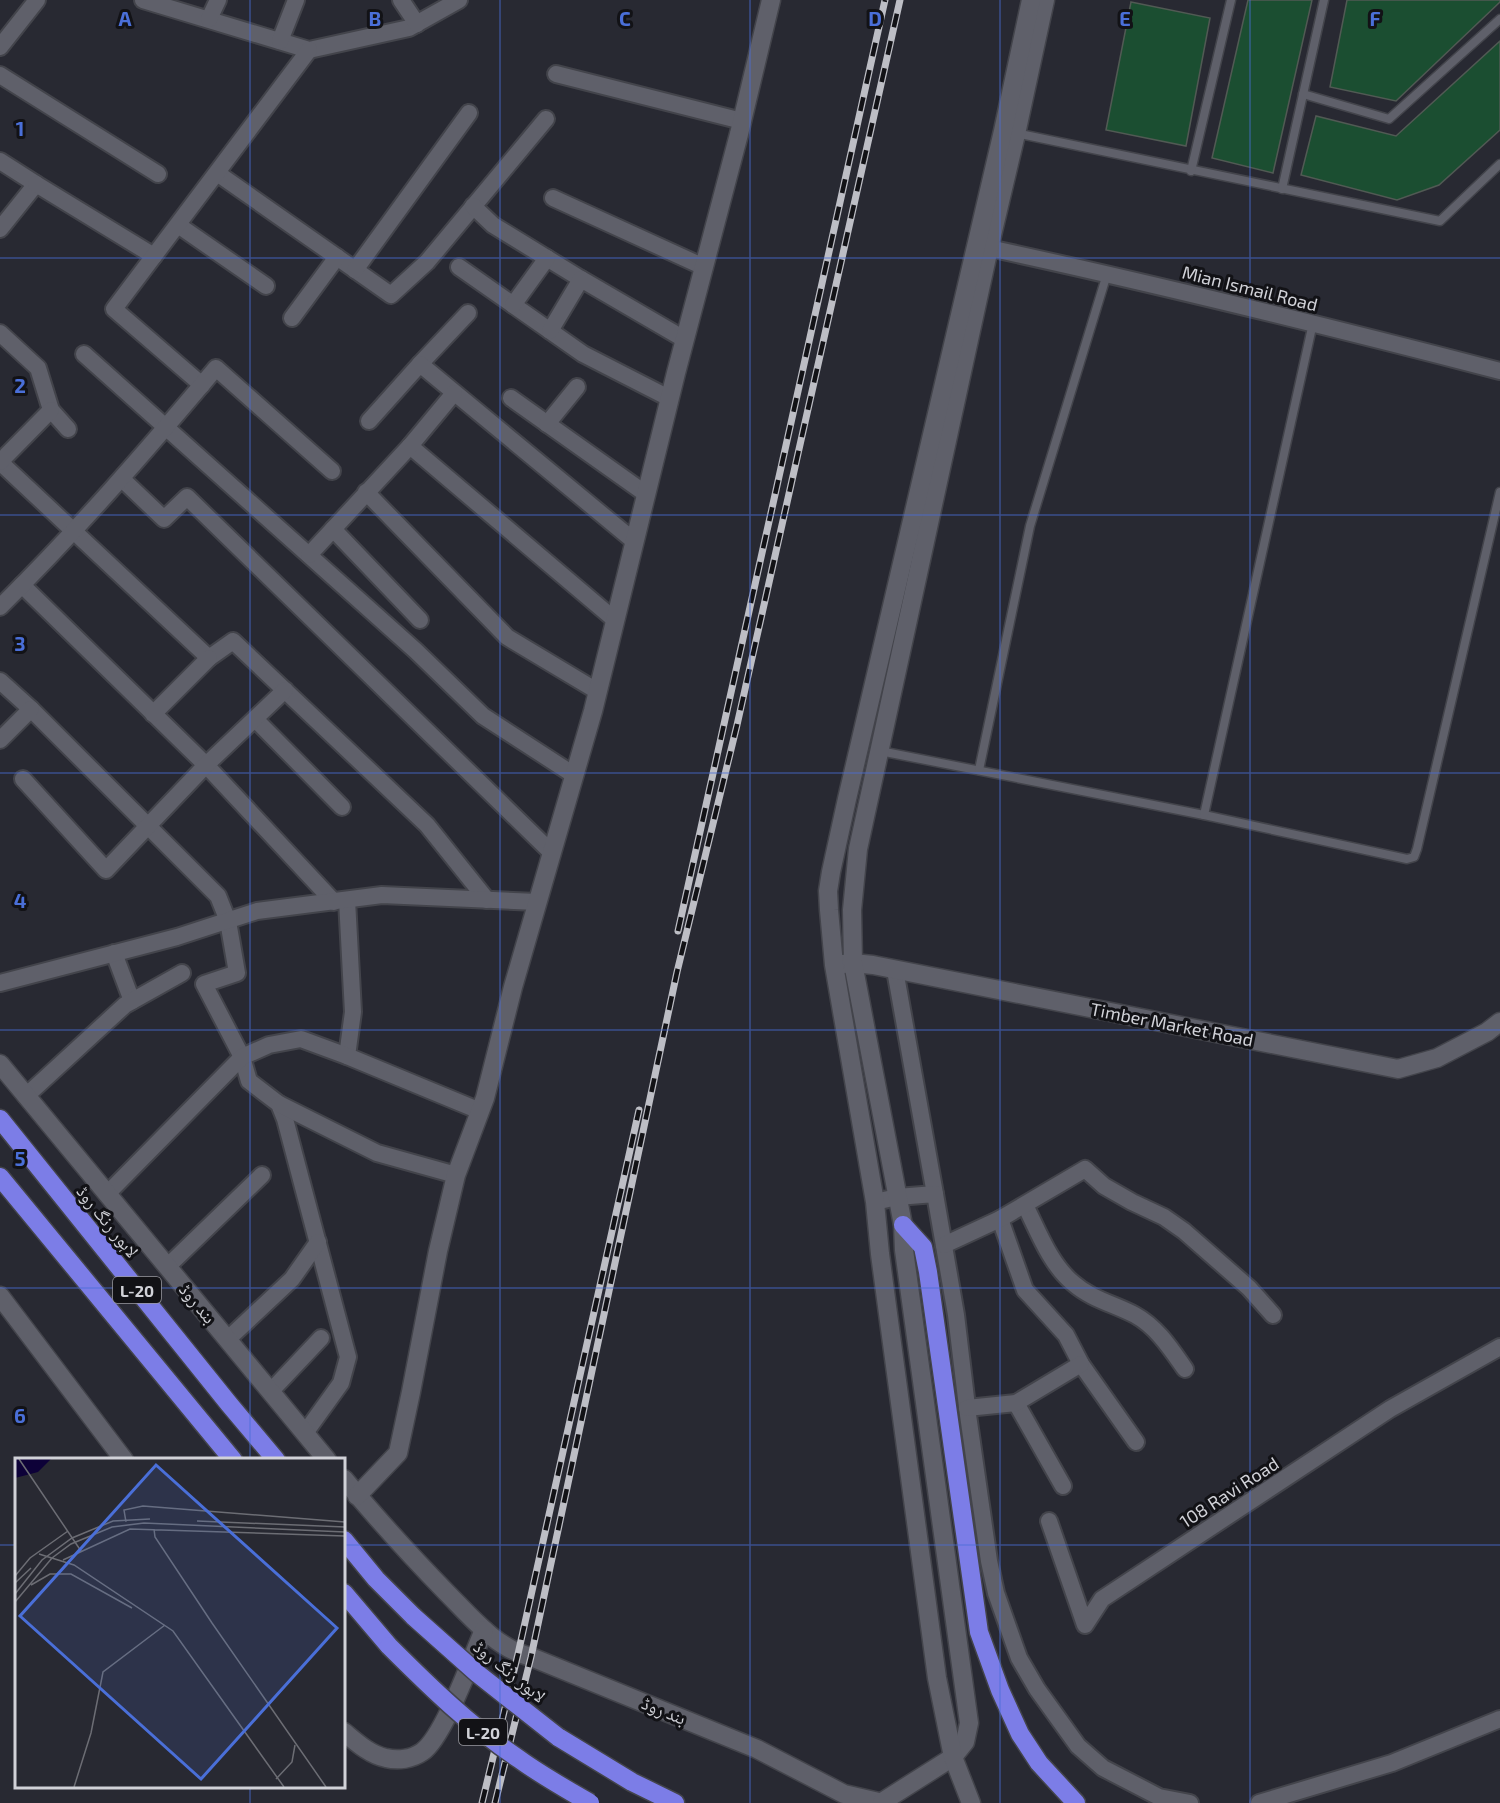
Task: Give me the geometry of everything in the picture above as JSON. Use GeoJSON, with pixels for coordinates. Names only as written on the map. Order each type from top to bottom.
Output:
{"type":"FeatureCollection","features":[{"type":"Feature","properties":{"kind":"highway","name":"لاہور رنگ روڈ"},"geometry":{"type":"LineString","coordinates":[[0,1119],[274,1458]]}},
{"type":"Feature","properties":{"kind":"highway","name":"L-20"},"geometry":{"type":"LineString","coordinates":[[0,1177],[231,1458]]}},
{"type":"Feature","properties":{"kind":"highway"},"geometry":{"type":"LineString","coordinates":[[903,1225],[923,1247],[928,1272],[980,1632],[1000,1690],[1020,1734],[1039,1762],[1076,1803]]}},
{"type":"Feature","properties":{"kind":"highway","name":"لاہور رنگ روڈ"},"geometry":{"type":"LineString","coordinates":[[345,1541],[376,1579],[477,1674],[558,1737],[632,1782],[675,1803]]}},
{"type":"Feature","properties":{"kind":"highway","name":"L-20"},"geometry":{"type":"LineString","coordinates":[[345,1594],[389,1646],[433,1690],[476,1727],[518,1759],[590,1803]]}},
{"type":"Feature","properties":{"kind":"main road"},"geometry":{"type":"LineString","coordinates":[[357,1496],[398,1453],[438,1251],[456,1175],[480,1111],[597,691],[771,0]]}},
{"type":"Feature","properties":{"kind":"main road"},"geometry":{"type":"LineString","coordinates":[[883,1803],[953,1757],[964,1742],[969,1723],[904,1250],[903,1225],[853,963],[852,910],[858,849],[989,248],[1031,0]]}},
{"type":"Feature","properties":{"kind":"main road"},"geometry":{"type":"LineString","coordinates":[[971,1803],[953,1757],[937,1678],[879,1254],[875,1202],[834,965],[828,891],[1009,132],[1045,0]]}},
{"type":"Feature","properties":{"kind":"main road","name":"Timber Market Road"},"geometry":{"type":"LineString","coordinates":[[834,965],[853,963],[895,970],[1398,1069],[1437,1058],[1487,1032],[1500,1022]]}},
{"type":"Feature","properties":{"kind":"main road","name":"بند روڈ"},"geometry":{"type":"LineString","coordinates":[[0,1064],[325,1458]]}},
{"type":"Feature","properties":{"kind":"main road"},"geometry":{"type":"LineString","coordinates":[[879,1254],[923,1247]]}},
{"type":"Feature","properties":{"kind":"main road"},"geometry":{"type":"LineString","coordinates":[[0,1296],[122,1458]]}},
{"type":"Feature","properties":{"kind":"main road","name":"بند روڈ"},"geometry":{"type":"LineString","coordinates":[[345,1480],[399,1544],[484,1630],[518,1654],[590,1680],[758,1749],[842,1798],[883,1803]]}},
{"type":"Feature","properties":{"kind":"main road"},"geometry":{"type":"LineString","coordinates":[[345,1733],[361,1747],[385,1758],[404,1759],[422,1753],[439,1731],[484,1630]]}},
{"type":"Feature","properties":{"kind":"street"},"geometry":{"type":"LineString","coordinates":[[0,47],[37,0]]}},
{"type":"Feature","properties":{"kind":"street"},"geometry":{"type":"LineString","coordinates":[[143,0],[309,50],[409,28],[459,0]]}},
{"type":"Feature","properties":{"kind":"street"},"geometry":{"type":"LineString","coordinates":[[208,20],[218,0]]}},
{"type":"Feature","properties":{"kind":"street"},"geometry":{"type":"LineString","coordinates":[[280,41],[296,0]]}},
{"type":"Feature","properties":{"kind":"street"},"geometry":{"type":"LineString","coordinates":[[400,0],[417,24]]}},
{"type":"Feature","properties":{"kind":"street"},"geometry":{"type":"LineString","coordinates":[[202,385],[114,309],[309,50]]}},
{"type":"Feature","properties":{"kind":"street"},"geometry":{"type":"LineString","coordinates":[[556,74],[742,121]]}},
{"type":"Feature","properties":{"kind":"street"},"geometry":{"type":"LineString","coordinates":[[0,75],[158,174]]}},
{"type":"Feature","properties":{"kind":"street"},"geometry":{"type":"LineString","coordinates":[[355,270],[469,113]]}},
{"type":"Feature","properties":{"kind":"street"},"geometry":{"type":"LineString","coordinates":[[217,173],[391,295],[427,262],[546,119]]}},
{"type":"Feature","properties":{"kind":"street"},"geometry":{"type":"LineString","coordinates":[[0,161],[154,256]]}},
{"type":"Feature","properties":{"kind":"street"},"geometry":{"type":"LineString","coordinates":[[0,229],[36,184]]}},
{"type":"Feature","properties":{"kind":"street"},"geometry":{"type":"LineString","coordinates":[[554,198],[704,267]]}},
{"type":"Feature","properties":{"kind":"street"},"geometry":{"type":"LineString","coordinates":[[473,206],[493,225],[684,339]]}},
{"type":"Feature","properties":{"kind":"street"},"geometry":{"type":"LineString","coordinates":[[178,225],[266,286]]}},
{"type":"Feature","properties":{"kind":"street","name":"Mian Ismail Road"},"geometry":{"type":"LineString","coordinates":[[989,248],[1107,273],[1500,371]]}},
{"type":"Feature","properties":{"kind":"street"},"geometry":{"type":"LineString","coordinates":[[292,318],[337,257]]}},
{"type":"Feature","properties":{"kind":"street"},"geometry":{"type":"LineString","coordinates":[[513,305],[547,258]]}},
{"type":"Feature","properties":{"kind":"street"},"geometry":{"type":"LineString","coordinates":[[459,267],[583,354],[669,399]]}},
{"type":"Feature","properties":{"kind":"street"},"geometry":{"type":"LineString","coordinates":[[550,331],[581,279]]}},
{"type":"Feature","properties":{"kind":"street"},"geometry":{"type":"LineString","coordinates":[[369,421],[468,313]]}},
{"type":"Feature","properties":{"kind":"street"},"geometry":{"type":"LineString","coordinates":[[0,333],[38,368],[51,410],[68,429]]}},
{"type":"Feature","properties":{"kind":"street"},"geometry":{"type":"LineString","coordinates":[[84,354],[417,651],[483,716],[574,775]]}},
{"type":"Feature","properties":{"kind":"street"},"geometry":{"type":"LineString","coordinates":[[420,364],[634,540]]}},
{"type":"Feature","properties":{"kind":"street"},"geometry":{"type":"LineString","coordinates":[[0,607],[74,532],[122,479],[216,368],[332,471]]}},
{"type":"Feature","properties":{"kind":"street"},"geometry":{"type":"LineString","coordinates":[[547,424],[578,387]]}},
{"type":"Feature","properties":{"kind":"street"},"geometry":{"type":"LineString","coordinates":[[309,555],[410,446],[453,393]]}},
{"type":"Feature","properties":{"kind":"street"},"geometry":{"type":"LineString","coordinates":[[511,398],[646,494]]}},
{"type":"Feature","properties":{"kind":"street"},"geometry":{"type":"LineString","coordinates":[[51,410],[0,462],[209,658]]}},
{"type":"Feature","properties":{"kind":"street"},"geometry":{"type":"LineString","coordinates":[[410,446],[615,620]]}},
{"type":"Feature","properties":{"kind":"street"},"geometry":{"type":"LineString","coordinates":[[122,479],[164,519],[187,497],[552,853]]}},
{"type":"Feature","properties":{"kind":"street"},"geometry":{"type":"LineString","coordinates":[[366,492],[507,637],[597,691]]}},
{"type":"Feature","properties":{"kind":"street"},"geometry":{"type":"LineString","coordinates":[[333,529],[420,620]]}},
{"type":"Feature","properties":{"kind":"street"},"geometry":{"type":"LineString","coordinates":[[22,585],[206,765],[340,901],[353,1012],[347,1056]]}},
{"type":"Feature","properties":{"kind":"street"},"geometry":{"type":"LineString","coordinates":[[153,714],[209,658],[233,641],[427,825],[487,900]]}},
{"type":"Feature","properties":{"kind":"street"},"geometry":{"type":"LineString","coordinates":[[0,681],[31,709],[218,896],[228,921],[237,973],[204,984],[242,1057],[249,1081],[279,1104],[377,1153],[456,1175]]}},
{"type":"Feature","properties":{"kind":"street"},"geometry":{"type":"LineString","coordinates":[[22,779],[106,870],[206,765],[285,690]]}},
{"type":"Feature","properties":{"kind":"street"},"geometry":{"type":"LineString","coordinates":[[0,740],[31,709]]}},
{"type":"Feature","properties":{"kind":"street"},"geometry":{"type":"LineString","coordinates":[[256,720],[342,807]]}},
{"type":"Feature","properties":{"kind":"street"},"geometry":{"type":"LineString","coordinates":[[0,983],[177,937],[257,911],[382,895],[537,902]]}},
{"type":"Feature","properties":{"kind":"street"},"geometry":{"type":"LineString","coordinates":[[114,953],[132,1001]]}},
{"type":"Feature","properties":{"kind":"street"},"geometry":{"type":"LineString","coordinates":[[895,970],[956,1316],[989,1561],[996,1593],[1019,1658],[1037,1689],[1078,1746],[1103,1768],[1159,1797],[1190,1803]]}},
{"type":"Feature","properties":{"kind":"street"},"geometry":{"type":"LineString","coordinates":[[26,1096],[124,1005],[182,973]]}},
{"type":"Feature","properties":{"kind":"street"},"geometry":{"type":"LineString","coordinates":[[108,1193],[242,1057],[269,1045],[301,1039],[480,1111]]}},
{"type":"Feature","properties":{"kind":"street"},"geometry":{"type":"LineString","coordinates":[[279,1104],[285,1119],[348,1357],[341,1383],[305,1433]]}},
{"type":"Feature","properties":{"kind":"street"},"geometry":{"type":"LineString","coordinates":[[944,1245],[1000,1219],[1085,1170],[1104,1186],[1164,1217],[1184,1231],[1249,1288],[1273,1315]]}},
{"type":"Feature","properties":{"kind":"street"},"geometry":{"type":"LineString","coordinates":[[168,1266],[262,1175]]}},
{"type":"Feature","properties":{"kind":"street"},"geometry":{"type":"LineString","coordinates":[[875,1202],[897,1197],[935,1194]]}},
{"type":"Feature","properties":{"kind":"street"},"geometry":{"type":"LineString","coordinates":[[1024,1205],[1060,1270],[1091,1296],[1138,1317],[1162,1338],[1185,1369]]}},
{"type":"Feature","properties":{"kind":"street"},"geometry":{"type":"LineString","coordinates":[[1000,1219],[1025,1290],[1066,1335],[1081,1364],[1136,1442]]}},
{"type":"Feature","properties":{"kind":"street"},"geometry":{"type":"LineString","coordinates":[[228,1339],[292,1279],[318,1242]]}},
{"type":"Feature","properties":{"kind":"street"},"geometry":{"type":"LineString","coordinates":[[271,1391],[321,1338]]}},
{"type":"Feature","properties":{"kind":"street","name":"108 Ravi Road"},"geometry":{"type":"LineString","coordinates":[[1049,1521],[1084,1625],[1102,1599],[1390,1408],[1500,1347]]}},
{"type":"Feature","properties":{"kind":"street"},"geometry":{"type":"LineString","coordinates":[[967,1408],[1016,1403],[1081,1364]]}},
{"type":"Feature","properties":{"kind":"street"},"geometry":{"type":"LineString","coordinates":[[1016,1403],[1064,1486]]}},
{"type":"Feature","properties":{"kind":"street"},"geometry":{"type":"LineString","coordinates":[[1259,1803],[1392,1763],[1500,1719]]}},
{"type":"Feature","properties":{"kind":"lane"},"geometry":{"type":"LineString","coordinates":[[1191,171],[1231,0]]}},
{"type":"Feature","properties":{"kind":"lane"},"geometry":{"type":"LineString","coordinates":[[1282,189],[1324,0]]}},
{"type":"Feature","properties":{"kind":"lane"},"geometry":{"type":"LineString","coordinates":[[1303,94],[1389,119],[1500,19]]}},
{"type":"Feature","properties":{"kind":"lane"},"geometry":{"type":"LineString","coordinates":[[1009,132],[1440,221],[1500,164]]}},
{"type":"Feature","properties":{"kind":"lane"},"geometry":{"type":"LineString","coordinates":[[979,770],[1030,526],[1107,273]]}},
{"type":"Feature","properties":{"kind":"lane"},"geometry":{"type":"LineString","coordinates":[[1204,815],[1313,323]]}},
{"type":"Feature","properties":{"kind":"lane"},"geometry":{"type":"LineString","coordinates":[[880,751],[1204,815],[1407,859],[1414,857],[1418,849],[1500,492]]}},
{"type":"Feature","properties":{"kind":"building"},"geometry":{"type":"Polygon","coordinates":[[[1248,0],[1312,0],[1273,173],[1212,158],[1248,0]]]}},
{"type":"Feature","properties":{"kind":"building"},"geometry":{"type":"Polygon","coordinates":[[[1347,0],[1500,0],[1500,2],[1396,101],[1330,87],[1347,0]]]}},
{"type":"Feature","properties":{"kind":"building"},"geometry":{"type":"Polygon","coordinates":[[[1131,2],[1210,18],[1186,146],[1106,130],[1131,2]]]}},
{"type":"Feature","properties":{"kind":"building"},"geometry":{"type":"Polygon","coordinates":[[[1500,41],[1500,130],[1439,185],[1397,200],[1301,175],[1316,116],[1396,136],[1500,41]]]}},
{"type":"Feature","properties":{"kind":"railway"},"geometry":{"type":"LineString","coordinates":[[678,931],[885,0]]}},
{"type":"Feature","properties":{"kind":"railway"},"geometry":{"type":"LineString","coordinates":[[495,1803],[531,1657],[677,972],[737,725],[900,0]]}},
{"type":"Feature","properties":{"kind":"railway"},"geometry":{"type":"LineString","coordinates":[[482,1803],[518,1654],[639,1110]]}}]}
